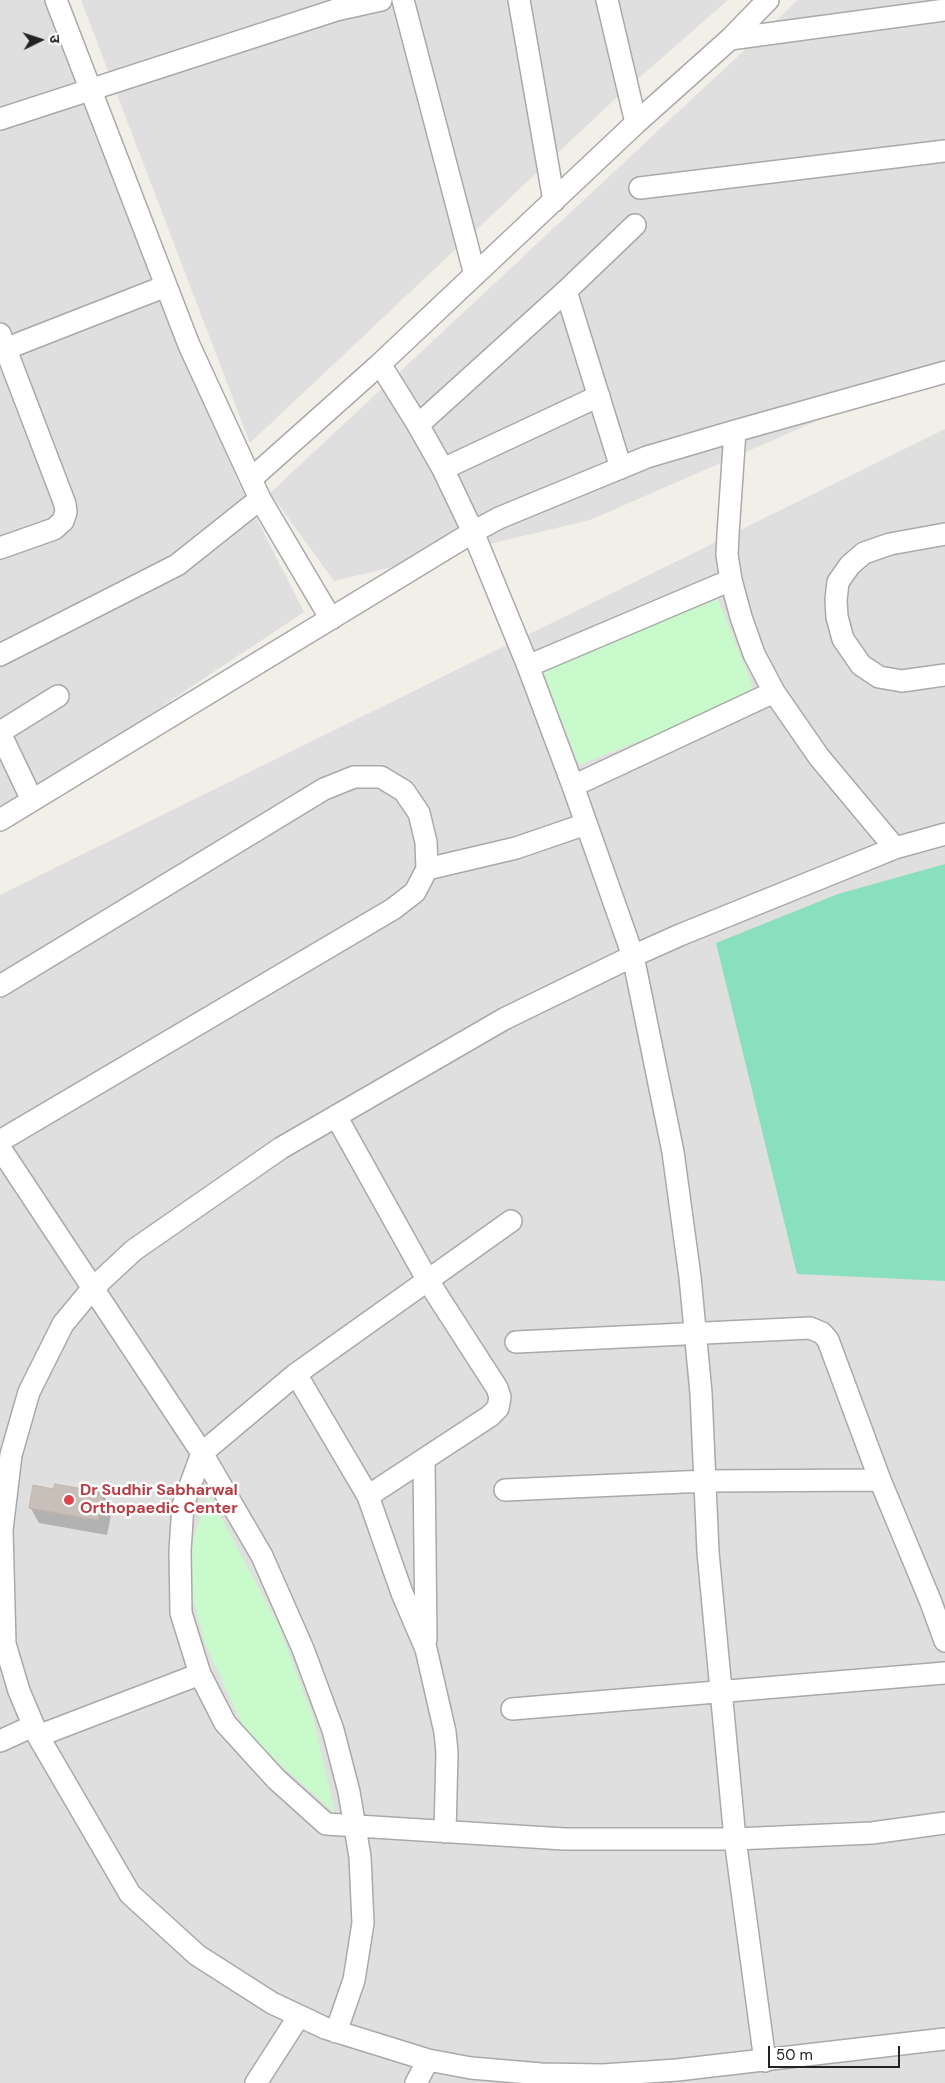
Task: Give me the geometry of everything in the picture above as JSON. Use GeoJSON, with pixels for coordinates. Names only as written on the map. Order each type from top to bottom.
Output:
{"type":"FeatureCollection","features":[{"type":"Feature","properties":{"kind":"street"},"geometry":{"type":"LineString","coordinates":[[56,0],[189,345],[260,499],[331,619]]}},
{"type":"Feature","properties":{"kind":"street"},"geometry":{"type":"LineString","coordinates":[[0,119],[336,10],[380,0]]}},
{"type":"Feature","properties":{"kind":"street"},"geometry":{"type":"LineString","coordinates":[[403,0],[475,275]]}},
{"type":"Feature","properties":{"kind":"street"},"geometry":{"type":"LineString","coordinates":[[519,0],[554,201]]}},
{"type":"Feature","properties":{"kind":"street"},"geometry":{"type":"LineString","coordinates":[[607,0],[636,123]]}},
{"type":"Feature","properties":{"kind":"street"},"geometry":{"type":"LineString","coordinates":[[251,480],[380,364],[636,123],[730,39],[765,1]]}},
{"type":"Feature","properties":{"kind":"street"},"geometry":{"type":"LineString","coordinates":[[730,39],[945,10]]}},
{"type":"Feature","properties":{"kind":"street"},"geometry":{"type":"LineString","coordinates":[[640,188],[945,151]]}},
{"type":"Feature","properties":{"kind":"street"},"geometry":{"type":"LineString","coordinates":[[418,425],[566,291],[635,225]]}},
{"type":"Feature","properties":{"kind":"street"},"geometry":{"type":"LineString","coordinates":[[0,548],[54,529],[63,521],[66,512],[61,494],[2,345],[166,286]]}},
{"type":"Feature","properties":{"kind":"street"},"geometry":{"type":"LineString","coordinates":[[566,291],[621,468]]}},
{"type":"Feature","properties":{"kind":"street"},"geometry":{"type":"LineString","coordinates":[[380,364],[443,469],[473,532],[528,666],[633,956],[673,1152],[690,1277],[701,1393],[708,1552],[735,1839],[765,2061]]}},
{"type":"Feature","properties":{"kind":"street"},"geometry":{"type":"LineString","coordinates":[[0,820],[473,532],[500,518],[647,458],[735,431],[945,372]]}},
{"type":"Feature","properties":{"kind":"street"},"geometry":{"type":"LineString","coordinates":[[443,469],[599,396]]}},
{"type":"Feature","properties":{"kind":"street"},"geometry":{"type":"LineString","coordinates":[[735,431],[727,556],[730,580],[740,618],[754,654],[774,692],[819,757],[895,848]]}},
{"type":"Feature","properties":{"kind":"street"},"geometry":{"type":"LineString","coordinates":[[0,654],[177,565],[260,499]]}},
{"type":"Feature","properties":{"kind":"street"},"geometry":{"type":"LineString","coordinates":[[945,534],[890,544],[864,553],[850,565],[838,582],[836,600],[837,618],[843,639],[861,664],[879,677],[902,681],[945,675]]}},
{"type":"Feature","properties":{"kind":"street"},"geometry":{"type":"LineString","coordinates":[[528,666],[730,580]]}},
{"type":"Feature","properties":{"kind":"street"},"geometry":{"type":"LineString","coordinates":[[573,786],[774,692]]}},
{"type":"Feature","properties":{"kind":"street"},"geometry":{"type":"LineString","coordinates":[[32,800],[0,732],[58,696]]}},
{"type":"Feature","properties":{"kind":"street"},"geometry":{"type":"LineString","coordinates":[[0,986],[324,789],[354,777],[381,776],[404,791],[419,813],[426,842],[428,870],[415,892],[392,909],[0,1141]]}},
{"type":"Feature","properties":{"kind":"street"},"geometry":{"type":"LineString","coordinates":[[428,870],[516,848],[586,824]]}},
{"type":"Feature","properties":{"kind":"street"},"geometry":{"type":"LineString","coordinates":[[945,834],[895,848],[633,956],[504,1019],[281,1148],[142,1244],[92,1288],[63,1324],[29,1392],[11,1455],[2,1530],[2,1645],[35,1731],[130,1894],[197,1954],[272,2003],[336,2032],[428,2060],[471,2068],[541,2074],[678,2077],[765,2061],[945,2039]]}},
{"type":"Feature","properties":{"kind":"street"},"geometry":{"type":"LineString","coordinates":[[336,1116],[428,1281],[497,1388],[500,1397],[498,1408],[490,1416],[368,1496]]}},
{"type":"Feature","properties":{"kind":"street"},"geometry":{"type":"LineString","coordinates":[[0,1148],[202,1453],[262,1556],[303,1650],[333,1730],[348,1792],[360,1857],[363,1923],[354,1980],[336,2032]]}},
{"type":"Feature","properties":{"kind":"street"},"geometry":{"type":"LineString","coordinates":[[511,1221],[296,1374],[202,1453],[183,1505],[180,1551],[182,1613],[200,1674],[225,1723],[276,1778],[326,1824],[564,1839],[735,1839],[872,1833],[945,1823]]}},
{"type":"Feature","properties":{"kind":"street"},"geometry":{"type":"LineString","coordinates":[[516,1342],[810,1328],[822,1333],[828,1340],[880,1480],[945,1641]]}},
{"type":"Feature","properties":{"kind":"street"},"geometry":{"type":"LineString","coordinates":[[296,1374],[368,1496],[402,1593],[426,1649],[445,1732],[447,1754],[445,1832]]}},
{"type":"Feature","properties":{"kind":"street"},"geometry":{"type":"LineString","coordinates":[[424,1460],[426,1649]]}},
{"type":"Feature","properties":{"kind":"street"},"geometry":{"type":"LineString","coordinates":[[505,1490],[706,1481],[880,1480]]}},
{"type":"Feature","properties":{"kind":"street"},"geometry":{"type":"LineString","coordinates":[[512,1710],[721,1690],[945,1672]]}},
{"type":"Feature","properties":{"kind":"street"},"geometry":{"type":"LineString","coordinates":[[0,1740],[35,1731],[200,1674]]}},
{"type":"Feature","properties":{"kind":"street"},"geometry":{"type":"LineString","coordinates":[[256,2083],[299,2016]]}},
{"type":"Feature","properties":{"kind":"street"},"geometry":{"type":"LineString","coordinates":[[416,2083],[428,2060]]}},
{"type":"Feature","properties":{"kind":"shaded area"},"geometry":{"type":"Polygon","coordinates":[[[0,0],[45,0],[237,480],[304,612],[0,814],[0,0]]]}},
{"type":"Feature","properties":{"kind":"shaded area"},"geometry":{"type":"Polygon","coordinates":[[[81,0],[728,0],[615,99],[250,443],[81,0]]]}},
{"type":"Feature","properties":{"kind":"shaded area"},"geometry":{"type":"Polygon","coordinates":[[[798,0],[945,0],[945,361],[842,410],[590,520],[334,581],[270,493],[798,0]]]}},
{"type":"Feature","properties":{"kind":"shaded area"},"geometry":{"type":"Polygon","coordinates":[[[945,429],[945,2083],[0,2083],[0,895],[945,429]]]}},
{"type":"Feature","properties":{"kind":"green space"},"geometry":{"type":"Polygon","coordinates":[[[718,599],[756,695],[579,765],[541,669],[718,599]]]}},
{"type":"Feature","properties":{"kind":"green space"},"geometry":{"type":"Polygon","coordinates":[[[945,864],[945,1281],[797,1274],[716,943],[838,894],[945,864]]]}},
{"type":"Feature","properties":{"kind":"green space"},"geometry":{"type":"Polygon","coordinates":[[[209,1495],[278,1624],[313,1717],[335,1813],[248,1736],[205,1644],[189,1583],[193,1539],[209,1495]]]}},
{"type":"Feature","properties":{"kind":"building"},"geometry":{"type":"Polygon","coordinates":[[[55,1484],[104,1493],[98,1520],[29,1508],[33,1485],[53,1489],[55,1484]]]}},
{"type":"Feature","properties":{"kind":"place","name":"Dr Sudhir Sabharwal Orthopaedic Center"},"geometry":{"type":"Point","coordinates":[69,1500]}}]}
